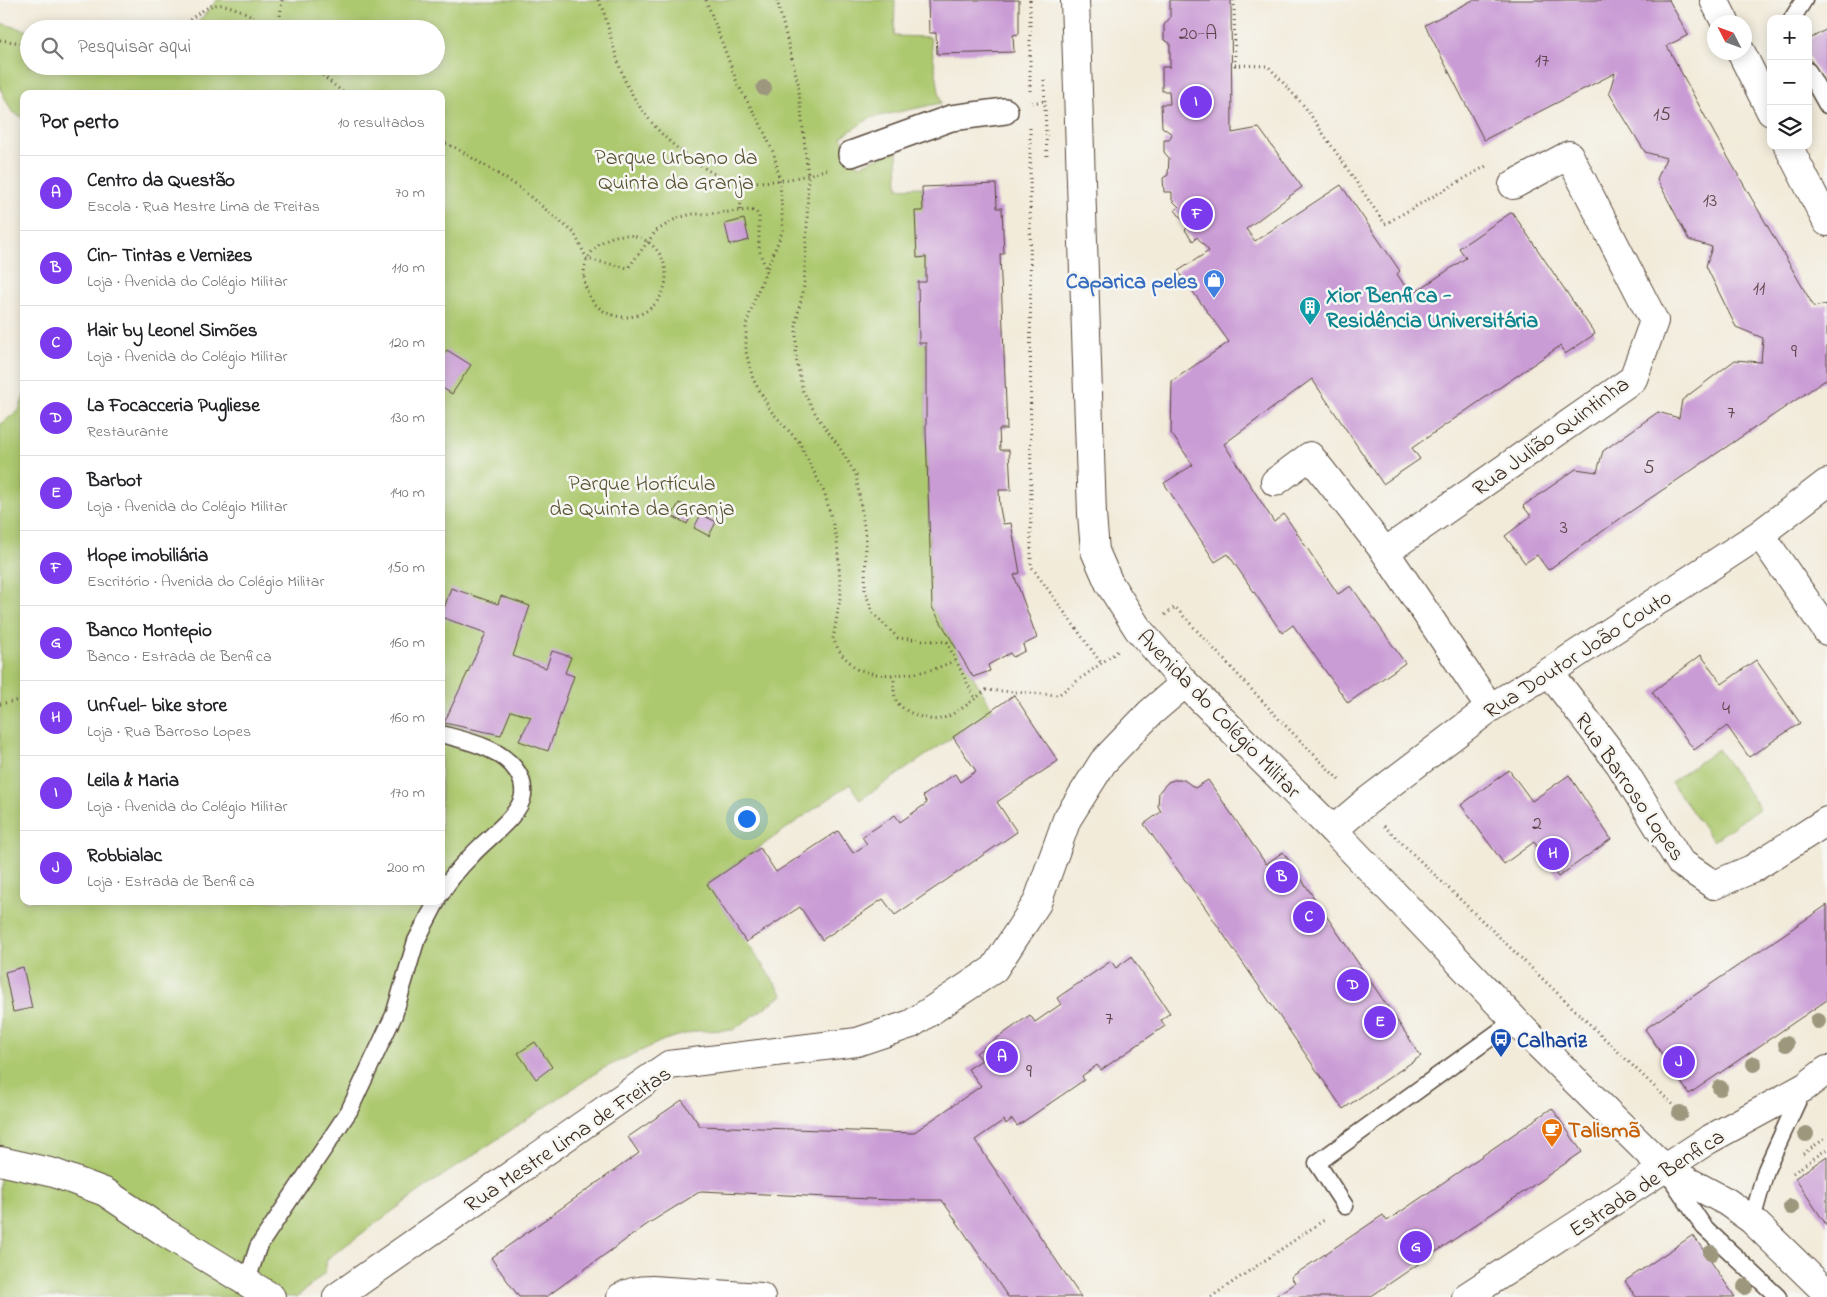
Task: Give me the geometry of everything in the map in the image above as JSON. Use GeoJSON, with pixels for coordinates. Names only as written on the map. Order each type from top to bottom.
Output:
{"type":"FeatureCollection","features":[{"type":"Feature","properties":{"kind":"street","name":"Avenida do Colégio Militar"},"geometry":{"type":"LineString","coordinates":[[1075,0],[1091,504],[1095,551],[1109,583],[1142,633],[1185,683],[1334,830],[1515,1020],[1665,1169],[1726,1202],[1752,1220],[1827,1293]]}},
{"type":"Feature","properties":{"kind":"street"},"geometry":{"type":"LineString","coordinates":[[1714,0],[1722,15]]}},
{"type":"Feature","properties":{"kind":"street"},"geometry":{"type":"LineString","coordinates":[[1744,60],[1767,105]]}},
{"type":"Feature","properties":{"kind":"street"},"geometry":{"type":"LineString","coordinates":[[851,154],[950,118],[1005,112]]}},
{"type":"Feature","properties":{"kind":"street"},"geometry":{"type":"LineString","coordinates":[[1790,150],[1827,222]]}},
{"type":"Feature","properties":{"kind":"street","name":"Rua Julião Quintinha"},"geometry":{"type":"LineString","coordinates":[[1385,552],[1633,379],[1654,321],[1569,155],[1513,185]]}},
{"type":"Feature","properties":{"kind":"street"},"geometry":{"type":"LineString","coordinates":[[1275,482],[1310,456],[1385,552],[1490,708]]}},
{"type":"Feature","properties":{"kind":"street","name":"Rua Doutor João Couto"},"geometry":{"type":"LineString","coordinates":[[1334,830],[1363,804],[1490,708],[1550,672],[1760,534],[1827,483]]}},
{"type":"Feature","properties":{"kind":"street"},"geometry":{"type":"LineString","coordinates":[[1760,534],[1827,632]]}},
{"type":"Feature","properties":{"kind":"street","name":"Rua Barroso Lopes"},"geometry":{"type":"LineString","coordinates":[[1550,672],[1619,763],[1680,862],[1714,885],[1752,869],[1827,821]]}},
{"type":"Feature","properties":{"kind":"street","name":"Rua Mestre Lima de Freitas"},"geometry":{"type":"LineString","coordinates":[[337,1297],[669,1065],[857,1042],[911,1024],[994,969],[1036,903],[1066,819],[1103,762],[1150,712],[1185,683]]}},
{"type":"Feature","properties":{"kind":"street","name":"Estrada de Benfica"},"geometry":{"type":"LineString","coordinates":[[1466,1297],[1708,1140],[1805,1087],[1827,1070]]}},
{"type":"Feature","properties":{"kind":"street"},"geometry":{"type":"LineString","coordinates":[[0,1161],[54,1173],[105,1192],[166,1233],[271,1297]]}},
{"type":"Feature","properties":{"kind":"street"},"geometry":{"type":"LineString","coordinates":[[621,1297],[639,1290],[652,1290],[762,1297]]}},
{"type":"Feature","properties":{"kind":"lane"},"geometry":{"type":"LineString","coordinates":[[1795,15],[1804,0]]}},
{"type":"Feature","properties":{"kind":"lane"},"geometry":{"type":"LineString","coordinates":[[1812,78],[1827,105]]}},
{"type":"Feature","properties":{"kind":"lane"},"geometry":{"type":"LineString","coordinates":[[445,735],[476,744],[499,755],[514,766],[523,782],[523,796],[517,809],[473,854],[445,887]]}},
{"type":"Feature","properties":{"kind":"lane"},"geometry":{"type":"LineString","coordinates":[[247,1281],[258,1247],[349,1111],[394,1014],[416,941],[435,905]]}},
{"type":"Feature","properties":{"kind":"lane"},"geometry":{"type":"LineString","coordinates":[[1345,1206],[1317,1163],[1515,1020]]}},
{"type":"Feature","properties":{"kind":"lane"},"geometry":{"type":"LineString","coordinates":[[1752,1220],[1766,1170],[1805,1087]]}},
{"type":"Feature","properties":{"kind":"lane"},"geometry":{"type":"LineString","coordinates":[[1665,1169],[1704,1227],[1778,1297]]}},
{"type":"Feature","properties":{"kind":"path"},"geometry":{"type":"LineString","coordinates":[[281,20],[282,0]]}},
{"type":"Feature","properties":{"kind":"path"},"geometry":{"type":"LineString","coordinates":[[598,0],[603,9],[628,88],[649,121],[680,152],[714,174],[762,182],[780,181],[808,176],[836,166],[851,154]]}},
{"type":"Feature","properties":{"kind":"path"},"geometry":{"type":"LineString","coordinates":[[706,0],[738,85],[761,125],[774,154],[780,181],[783,230],[746,325],[746,352],[753,379],[771,411],[799,442],[825,494],[836,540],[841,593],[833,638],[841,654],[857,669],[875,674],[894,675],[935,669],[956,660]]}},
{"type":"Feature","properties":{"kind":"path"},"geometry":{"type":"LineString","coordinates":[[777,0],[798,83],[808,176],[804,286],[796,323],[796,358],[803,391],[818,418],[838,445],[856,475],[866,540],[865,590],[872,612],[898,638],[947,642],[975,699]]}},
{"type":"Feature","properties":{"kind":"path"},"geometry":{"type":"LineString","coordinates":[[1030,0],[1030,103]]}},
{"type":"Feature","properties":{"kind":"path"},"geometry":{"type":"LineString","coordinates":[[1234,0],[1235,65],[1268,66],[1305,106],[1385,224],[1497,160],[1513,185]]}},
{"type":"Feature","properties":{"kind":"path"},"geometry":{"type":"LineString","coordinates":[[191,20],[212,5],[232,5],[260,20]]}},
{"type":"Feature","properties":{"kind":"path"},"geometry":{"type":"LineString","coordinates":[[0,40],[20,43]]}},
{"type":"Feature","properties":{"kind":"path"},"geometry":{"type":"LineString","coordinates":[[322,75],[340,90]]}},
{"type":"Feature","properties":{"kind":"path"},"geometry":{"type":"LineString","coordinates":[[1030,122],[1031,566],[1101,663]]}},
{"type":"Feature","properties":{"kind":"path"},"geometry":{"type":"LineString","coordinates":[[445,144],[456,148],[516,185],[574,233],[587,259]]}},
{"type":"Feature","properties":{"kind":"path"},"geometry":{"type":"LineString","coordinates":[[740,210],[744,180]]}},
{"type":"Feature","properties":{"kind":"path"},"geometry":{"type":"LineString","coordinates":[[587,259],[628,268],[656,231],[677,218],[692,214],[751,210],[759,216],[759,250],[767,272]]}},
{"type":"Feature","properties":{"kind":"path"},"geometry":{"type":"LineString","coordinates":[[621,234],[635,235],[648,241],[659,252],[666,266],[666,282],[661,297],[650,309],[636,316],[621,318],[606,313],[594,303],[585,290],[583,274],[587,259],[594,247],[607,238],[621,234]]}},
{"type":"Feature","properties":{"kind":"path"},"geometry":{"type":"LineString","coordinates":[[894,675],[894,692],[898,704],[912,714],[939,720],[975,699],[986,690],[1058,695],[1175,608],[1280,720],[1406,848],[1656,1087]]}},
{"type":"Feature","properties":{"kind":"path"},"geometry":{"type":"LineString","coordinates":[[0,704],[20,700]]}},
{"type":"Feature","properties":{"kind":"path"},"geometry":{"type":"LineString","coordinates":[[1211,1297],[1345,1206]]}},
{"type":"Feature","properties":{"kind":"green space"},"geometry":{"type":"Polygon","coordinates":[[[217,0],[895,0],[894,36],[930,37],[941,103],[870,118],[841,137],[858,166],[897,150],[898,188],[922,187],[923,211],[917,258],[926,257],[926,282],[918,283],[919,343],[926,343],[926,431],[932,607],[993,710],[860,800],[850,784],[707,884],[783,995],[733,1030],[696,1031],[664,1040],[602,1069],[420,1191],[327,1259],[325,1273],[297,1297],[0,1297],[0,425],[19,410],[20,407],[20,905],[445,905],[445,90],[20,90],[20,116],[12,112],[0,88],[0,23],[20,29],[20,75],[445,75],[445,20],[200,20],[217,0]]]}},
{"type":"Feature","properties":{"kind":"green space"},"geometry":{"type":"Polygon","coordinates":[[[1718,749],[1760,808],[1713,841],[1671,782],[1718,749]]]}},
{"type":"Feature","properties":{"kind":"building"},"geometry":{"type":"Polygon","coordinates":[[[928,0],[1019,0],[1019,34],[1013,35],[1014,52],[937,54],[936,33],[929,33],[928,0]]]}},
{"type":"Feature","properties":{"kind":"building"},"geometry":{"type":"Polygon","coordinates":[[[1170,0],[1231,0],[1232,133],[1259,128],[1302,187],[1246,229],[1255,241],[1341,185],[1400,271],[1397,274],[1411,295],[1466,258],[1459,248],[1512,212],[1595,334],[1565,354],[1560,346],[1412,448],[1420,459],[1383,484],[1312,379],[1224,444],[1274,522],[1284,514],[1338,594],[1351,586],[1405,663],[1348,703],[1293,625],[1282,633],[1228,554],[1215,562],[1164,483],[1193,465],[1171,433],[1172,381],[1229,342],[1178,271],[1209,251],[1197,237],[1193,241],[1185,230],[1188,227],[1175,210],[1179,207],[1172,200],[1172,192],[1164,192],[1163,178],[1168,175],[1169,158],[1164,152],[1164,140],[1169,140],[1172,134],[1162,127],[1161,104],[1170,104],[1169,91],[1162,91],[1162,67],[1170,67],[1170,43],[1164,40],[1164,25],[1170,18],[1170,0]]]}},
{"type":"Feature","properties":{"kind":"building"},"geometry":{"type":"Polygon","coordinates":[[[1473,0],[1669,0],[1688,35],[1667,46],[1714,133],[1814,307],[1827,304],[1827,379],[1624,516],[1548,570],[1537,555],[1525,563],[1505,536],[1531,516],[1523,506],[1576,469],[1597,472],[1603,451],[1658,412],[1679,418],[1682,400],[1735,360],[1761,362],[1763,338],[1736,327],[1706,266],[1712,247],[1689,240],[1657,179],[1666,158],[1645,152],[1609,93],[1615,73],[1484,140],[1425,25],[1473,0]]]}},
{"type":"Feature","properties":{"kind":"building"},"geometry":{"type":"Polygon","coordinates":[[[1827,29],[1827,89],[1812,62],[1812,38],[1827,29]]]}},
{"type":"Feature","properties":{"kind":"building"},"geometry":{"type":"Polygon","coordinates":[[[996,184],[997,208],[1002,208],[1004,254],[1000,254],[1007,429],[999,429],[1000,450],[1009,450],[1011,490],[999,490],[1000,508],[1003,524],[1011,523],[1020,573],[1014,575],[1037,638],[1023,645],[1025,651],[1013,657],[1010,653],[988,665],[990,671],[973,677],[932,607],[926,431],[926,343],[919,343],[918,282],[926,282],[926,257],[917,258],[915,211],[923,211],[922,187],[996,184]]]}},
{"type":"Feature","properties":{"kind":"building"},"geometry":{"type":"Polygon","coordinates":[[[744,219],[749,240],[730,245],[725,224],[744,219]]]}},
{"type":"Feature","properties":{"kind":"building"},"geometry":{"type":"Polygon","coordinates":[[[447,350],[471,365],[452,394],[445,390],[445,353],[447,350]]]}},
{"type":"Feature","properties":{"kind":"building"},"geometry":{"type":"Polygon","coordinates":[[[679,503],[694,510],[687,524],[672,516],[679,503]]]}},
{"type":"Feature","properties":{"kind":"building"},"geometry":{"type":"Polygon","coordinates":[[[701,514],[716,522],[709,536],[694,528],[701,514]]]}},
{"type":"Feature","properties":{"kind":"building"},"geometry":{"type":"Polygon","coordinates":[[[451,588],[498,604],[501,596],[530,606],[513,656],[546,668],[552,651],[571,657],[565,673],[574,676],[548,751],[519,741],[531,717],[511,711],[501,735],[445,723],[486,633],[445,618],[445,605],[451,588]]]}},
{"type":"Feature","properties":{"kind":"building"},"geometry":{"type":"Polygon","coordinates":[[[1701,655],[1722,684],[1756,660],[1800,723],[1749,757],[1727,726],[1694,750],[1652,692],[1701,655]]]}},
{"type":"Feature","properties":{"kind":"building"},"geometry":{"type":"Polygon","coordinates":[[[1014,695],[1058,761],[997,802],[1017,832],[895,915],[883,899],[822,940],[800,907],[746,942],[707,884],[760,848],[776,872],[838,831],[853,853],[867,844],[862,837],[895,815],[900,822],[927,803],[923,796],[955,774],[960,782],[976,771],[953,737],[1014,695]]]}},
{"type":"Feature","properties":{"kind":"building"},"geometry":{"type":"Polygon","coordinates":[[[1509,770],[1532,801],[1569,775],[1611,839],[1558,877],[1534,842],[1504,864],[1461,805],[1509,770]]]}},
{"type":"Feature","properties":{"kind":"building"},"geometry":{"type":"Polygon","coordinates":[[[1184,780],[1195,788],[1208,780],[1266,864],[1283,852],[1421,1056],[1343,1109],[1204,906],[1144,824],[1161,812],[1158,806],[1159,792],[1168,782],[1184,780]]]}},
{"type":"Feature","properties":{"kind":"building"},"geometry":{"type":"Polygon","coordinates":[[[1827,905],[1827,1000],[1689,1094],[1645,1029],[1827,905]]]}},
{"type":"Feature","properties":{"kind":"building"},"geometry":{"type":"Polygon","coordinates":[[[1131,957],[1170,1013],[1161,1020],[1165,1026],[1101,1070],[1097,1065],[1082,1076],[1084,1080],[1017,1126],[1012,1119],[1006,1124],[1004,1120],[975,1140],[1081,1297],[1008,1297],[942,1200],[891,1200],[701,1191],[649,1223],[546,1297],[519,1297],[491,1258],[639,1153],[628,1137],[682,1100],[700,1126],[913,1133],[981,1086],[968,1069],[982,1060],[976,1053],[1030,1015],[1035,1022],[1061,1004],[1057,998],[1111,961],[1116,968],[1131,957]]]}},
{"type":"Feature","properties":{"kind":"building"},"geometry":{"type":"Polygon","coordinates":[[[23,967],[32,1008],[13,1012],[5,972],[23,967]]]}},
{"type":"Feature","properties":{"kind":"building"},"geometry":{"type":"Polygon","coordinates":[[[535,1042],[552,1067],[536,1079],[518,1053],[535,1042]]]}},
{"type":"Feature","properties":{"kind":"building"},"geometry":{"type":"Polygon","coordinates":[[[1552,1108],[1582,1152],[1370,1297],[1274,1297],[1295,1283],[1291,1277],[1383,1215],[1387,1221],[1552,1108]]]}},
{"type":"Feature","properties":{"kind":"building"},"geometry":{"type":"Polygon","coordinates":[[[1827,1156],[1827,1226],[1795,1178],[1827,1156]]]}},
{"type":"Feature","properties":{"kind":"building"},"geometry":{"type":"Polygon","coordinates":[[[1693,1235],[1735,1297],[1636,1297],[1625,1281],[1693,1235]]]}},
{"type":"Feature","properties":{"kind":"place","name":"Leila & Maria"},"geometry":{"type":"Point","coordinates":[1196,102]}},
{"type":"Feature","properties":{"kind":"place","name":"Hope imobiliária"},"geometry":{"type":"Point","coordinates":[1197,214]}},
{"type":"Feature","properties":{"kind":"place","name":"Caparica peles"},"geometry":{"type":"Point","coordinates":[1214,299]}},
{"type":"Feature","properties":{"kind":"place","name":"Xior Benfica - Residência Universitária"},"geometry":{"type":"Point","coordinates":[1310,326]}},
{"type":"Feature","properties":{"kind":"place","name":"Unfuel- bike store"},"geometry":{"type":"Point","coordinates":[1553,854]}},
{"type":"Feature","properties":{"kind":"place","name":"Cin- Tintas e Vernizes"},"geometry":{"type":"Point","coordinates":[1282,877]}},
{"type":"Feature","properties":{"kind":"place","name":"Hair by Leonel Simões"},"geometry":{"type":"Point","coordinates":[1309,917]}},
{"type":"Feature","properties":{"kind":"place","name":"La Focacceria Pugliese"},"geometry":{"type":"Point","coordinates":[1353,985]}},
{"type":"Feature","properties":{"kind":"place","name":"Barbot"},"geometry":{"type":"Point","coordinates":[1380,1022]}},
{"type":"Feature","properties":{"kind":"place","name":"Centro da Questão"},"geometry":{"type":"Point","coordinates":[1002,1057]}},
{"type":"Feature","properties":{"kind":"place","name":"Calhariz"},"geometry":{"type":"Point","coordinates":[1501,1058]}},
{"type":"Feature","properties":{"kind":"place","name":"Robbialac"},"geometry":{"type":"Point","coordinates":[1679,1062]}},
{"type":"Feature","properties":{"kind":"place","name":"Talismã"},"geometry":{"type":"Point","coordinates":[1552,1148]}},
{"type":"Feature","properties":{"kind":"place","name":"Banco Montepio"},"geometry":{"type":"Point","coordinates":[1416,1247]}},
{"type":"Feature","properties":{"kind":"park label","name":"Parque Urbano da Quinta da Granja"},"geometry":{"type":"Point","coordinates":[676,168]}},
{"type":"Feature","properties":{"kind":"park label","name":"Parque Hortícula da Quinta da Granja"},"geometry":{"type":"Point","coordinates":[642,494]}}]}
